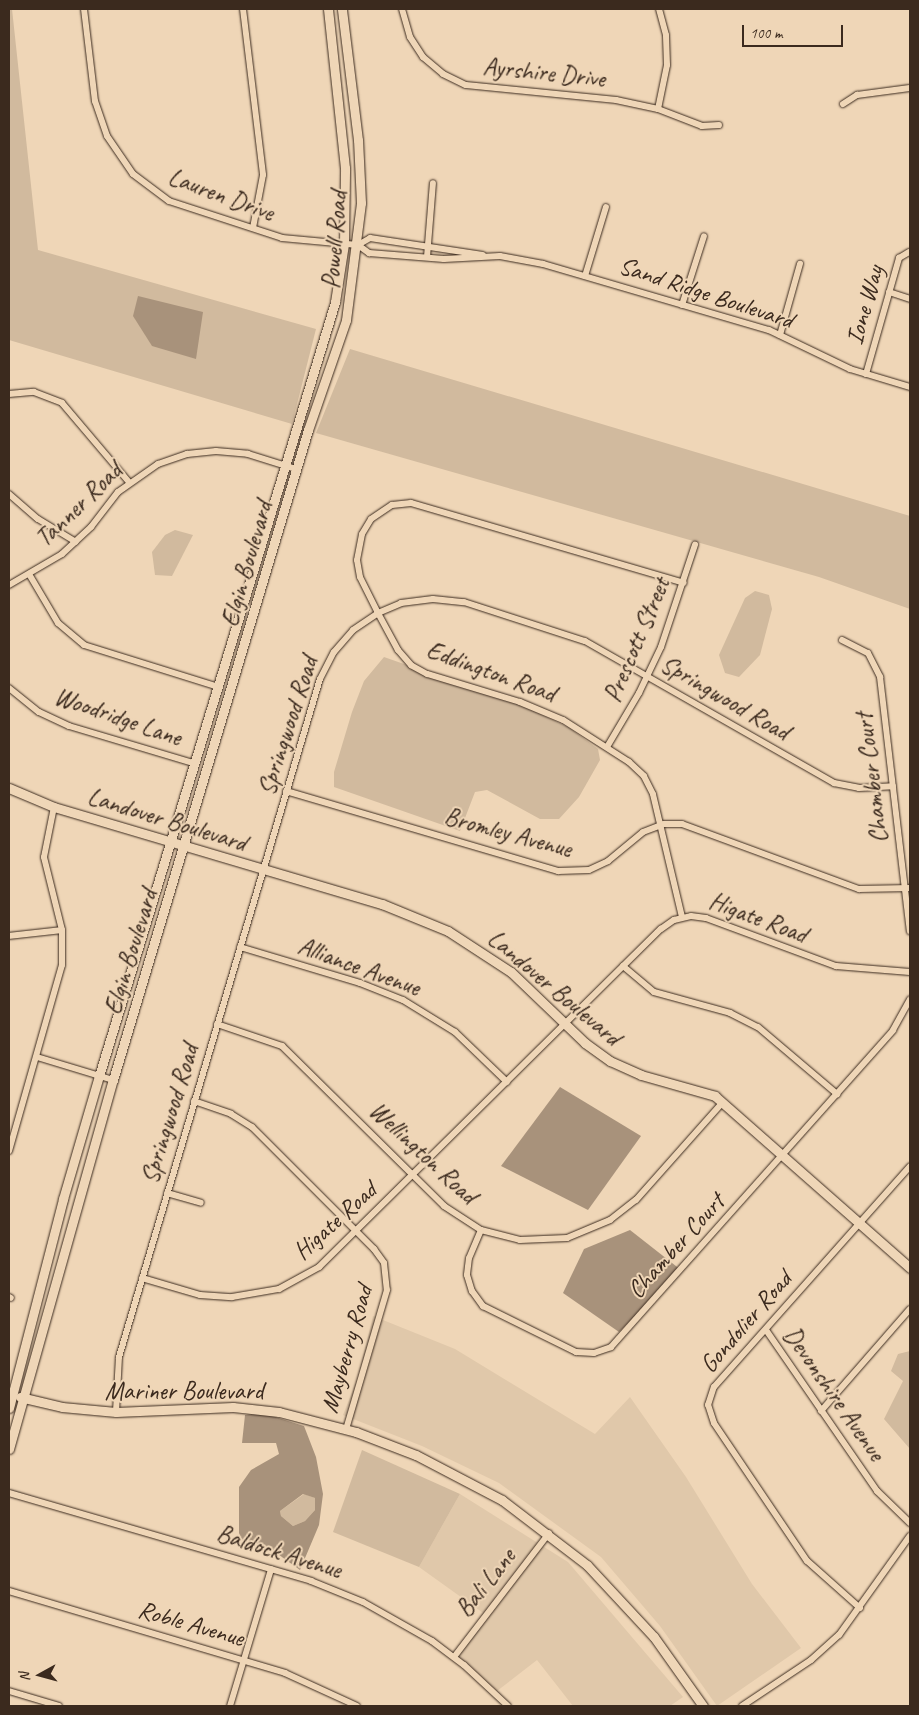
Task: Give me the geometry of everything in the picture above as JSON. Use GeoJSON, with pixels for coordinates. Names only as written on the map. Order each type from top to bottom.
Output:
{"type":"FeatureCollection","features":[{"type":"Feature","properties":{"kind":"main road","name":"Powell Road"},"geometry":{"type":"LineString","coordinates":[[284,465],[324,345],[344,244],[346,168],[328,9]]}},
{"type":"Feature","properties":{"kind":"main road","name":"Powell Road"},"geometry":{"type":"LineString","coordinates":[[296,468],[346,320],[358,245],[360,172],[342,9]]}},
{"type":"Feature","properties":{"kind":"main road","name":"Elgin Boulevard"},"geometry":{"type":"LineString","coordinates":[[9,1408],[10,1394],[99,1076],[284,465]]}},
{"type":"Feature","properties":{"kind":"main road","name":"Elgin Boulevard"},"geometry":{"type":"LineString","coordinates":[[9,1449],[113,1080],[185,846],[296,468]]}},
{"type":"Feature","properties":{"kind":"main road","name":"Landover Boulevard"},"geometry":{"type":"LineString","coordinates":[[9,788],[54,807],[405,912],[448,931],[510,972],[596,1052],[625,1069],[705,1091],[723,1102],[910,1268]]}},
{"type":"Feature","properties":{"kind":"main road","name":"Mariner Boulevard"},"geometry":{"type":"LineString","coordinates":[[10,1394],[62,1407],[116,1412],[258,1409],[346,1429],[446,1468],[502,1500],[549,1533],[587,1565],[633,1612],[703,1706]]}},
{"type":"Feature","properties":{"kind":"street","name":"Lauren Drive"},"geometry":{"type":"LineString","coordinates":[[84,9],[95,101],[107,136],[121,161],[144,184],[169,201],[282,238],[358,245]]}},
{"type":"Feature","properties":{"kind":"street"},"geometry":{"type":"LineString","coordinates":[[243,9],[263,175],[253,228]]}},
{"type":"Feature","properties":{"kind":"street","name":"Ayrshire Drive"},"geometry":{"type":"LineString","coordinates":[[402,9],[415,46],[432,66],[454,80],[478,88],[616,100],[658,109],[702,126],[719,125]]}},
{"type":"Feature","properties":{"kind":"street"},"geometry":{"type":"LineString","coordinates":[[658,109],[667,58],[659,9]]}},
{"type":"Feature","properties":{"kind":"street"},"geometry":{"type":"LineString","coordinates":[[843,104],[857,95],[910,88]]}},
{"type":"Feature","properties":{"kind":"street"},"geometry":{"type":"LineString","coordinates":[[338,91],[352,90]]}},
{"type":"Feature","properties":{"kind":"street"},"geometry":{"type":"LineString","coordinates":[[426,257],[433,183]]}},
{"type":"Feature","properties":{"kind":"street"},"geometry":{"type":"LineString","coordinates":[[585,276],[606,207]]}},
{"type":"Feature","properties":{"kind":"street"},"geometry":{"type":"LineString","coordinates":[[682,304],[704,236]]}},
{"type":"Feature","properties":{"kind":"street","name":"Sand Ridge Boulevard"},"geometry":{"type":"LineString","coordinates":[[485,255],[453,259],[369,253],[358,245],[370,238],[522,259],[682,304],[780,335],[842,366],[910,387]]}},
{"type":"Feature","properties":{"kind":"street","name":"Ione Way"},"geometry":{"type":"LineString","coordinates":[[866,374],[899,258],[909,252]]}},
{"type":"Feature","properties":{"kind":"street"},"geometry":{"type":"LineString","coordinates":[[780,335],[800,264]]}},
{"type":"Feature","properties":{"kind":"street"},"geometry":{"type":"LineString","coordinates":[[889,292],[910,298]]}},
{"type":"Feature","properties":{"kind":"street"},"geometry":{"type":"LineString","coordinates":[[9,394],[34,392],[62,403],[129,482]]}},
{"type":"Feature","properties":{"kind":"street","name":"Tanner Road"},"geometry":{"type":"LineString","coordinates":[[9,585],[29,574],[76,542],[129,482],[158,464],[202,452],[232,452],[296,468]]}},
{"type":"Feature","properties":{"kind":"street"},"geometry":{"type":"LineString","coordinates":[[9,494],[38,519],[76,542]]}},
{"type":"Feature","properties":{"kind":"street","name":"Eddington Road"},"geometry":{"type":"LineString","coordinates":[[682,917],[653,794],[644,776],[606,747],[543,711],[419,670],[398,650],[378,613],[360,577],[358,551],[371,519],[384,508],[401,503],[419,505],[684,583]]}},
{"type":"Feature","properties":{"kind":"street","name":"Prescott Street"},"geometry":{"type":"LineString","coordinates":[[606,747],[648,676],[684,583],[695,545]]}},
{"type":"Feature","properties":{"kind":"street"},"geometry":{"type":"LineString","coordinates":[[29,574],[58,623],[84,645],[216,686]]}},
{"type":"Feature","properties":{"kind":"street","name":"Springwood Road"},"geometry":{"type":"LineString","coordinates":[[116,1412],[119,1357],[286,791],[326,665],[353,630],[378,613],[417,600],[464,602],[561,632],[648,676],[823,778],[859,788],[893,786]]}},
{"type":"Feature","properties":{"kind":"street","name":"Chamber Court"},"geometry":{"type":"LineString","coordinates":[[842,640],[861,648],[877,667],[908,888],[910,931]]}},
{"type":"Feature","properties":{"kind":"street","name":"Woodridge Lane"},"geometry":{"type":"LineString","coordinates":[[9,688],[39,712],[69,726],[193,763]]}},
{"type":"Feature","properties":{"kind":"street","name":"Bromley Avenue"},"geometry":{"type":"LineString","coordinates":[[286,791],[569,872],[599,866],[643,832],[661,825],[693,826],[859,889],[908,888]]}},
{"type":"Feature","properties":{"kind":"street"},"geometry":{"type":"LineString","coordinates":[[9,1151],[59,982],[62,930],[44,857],[54,807]]}},
{"type":"Feature","properties":{"kind":"street","name":"Higate Road"},"geometry":{"type":"LineString","coordinates":[[142,1278],[216,1297],[262,1293],[307,1276],[357,1232],[661,928],[682,917],[706,918],[836,966],[910,972]]}},
{"type":"Feature","properties":{"kind":"street"},"geometry":{"type":"LineString","coordinates":[[9,936],[62,930]]}},
{"type":"Feature","properties":{"kind":"street","name":"Alliance Avenue"},"geometry":{"type":"LineString","coordinates":[[240,947],[360,983],[403,1000],[455,1032],[507,1082]]}},
{"type":"Feature","properties":{"kind":"street"},"geometry":{"type":"LineString","coordinates":[[623,966],[654,992],[730,1013],[758,1027],[837,1094]]}},
{"type":"Feature","properties":{"kind":"street","name":"Chamber Court"},"geometry":{"type":"LineString","coordinates":[[481,1230],[468,1266],[469,1284],[476,1299],[490,1311],[566,1349],[594,1353],[619,1340],[893,1030],[910,999]]}},
{"type":"Feature","properties":{"kind":"street","name":"Wellington Road"},"geometry":{"type":"LineString","coordinates":[[217,1024],[273,1041],[288,1050],[444,1206],[481,1230],[504,1237],[536,1241],[567,1238],[596,1228],[636,1200],[723,1102]]}},
{"type":"Feature","properties":{"kind":"street"},"geometry":{"type":"LineString","coordinates":[[37,1057],[113,1080]]}},
{"type":"Feature","properties":{"kind":"street","name":"Mayberry Road"},"geometry":{"type":"LineString","coordinates":[[194,1101],[231,1114],[252,1127],[357,1232],[384,1263],[387,1290],[346,1429]]}},
{"type":"Feature","properties":{"kind":"street","name":"Gondolier Road"},"geometry":{"type":"LineString","coordinates":[[860,1608],[807,1562],[711,1418],[708,1405],[714,1387],[910,1166]]}},
{"type":"Feature","properties":{"kind":"street"},"geometry":{"type":"LineString","coordinates":[[167,1193],[201,1203]]}},
{"type":"Feature","properties":{"kind":"street"},"geometry":{"type":"LineString","coordinates":[[821,1411],[910,1309]]}},
{"type":"Feature","properties":{"kind":"street","name":"Devonshire Avenue"},"geometry":{"type":"LineString","coordinates":[[766,1330],[877,1491],[910,1523]]}},
{"type":"Feature","properties":{"kind":"street","name":"Baldock Avenue"},"geometry":{"type":"LineString","coordinates":[[9,1492],[271,1569],[363,1602],[409,1626],[454,1656],[508,1706]]}},
{"type":"Feature","properties":{"kind":"street","name":"Bali Lane"},"geometry":{"type":"LineString","coordinates":[[454,1656],[549,1533]]}},
{"type":"Feature","properties":{"kind":"street"},"geometry":{"type":"LineString","coordinates":[[742,1706],[826,1648],[860,1608],[910,1536]]}},
{"type":"Feature","properties":{"kind":"street"},"geometry":{"type":"LineString","coordinates":[[230,1706],[271,1569]]}},
{"type":"Feature","properties":{"kind":"street","name":"Roble Avenue"},"geometry":{"type":"LineString","coordinates":[[9,1592],[244,1661],[305,1681],[357,1706]]}},
{"type":"Feature","properties":{"kind":"street"},"geometry":{"type":"LineString","coordinates":[[9,1691],[59,1706]]}},
{"type":"Feature","properties":{"kind":"shaded area"},"geometry":{"type":"Polygon","coordinates":[[[9,9],[12,9],[38,250],[316,329],[292,424],[9,340],[9,9]]]}},
{"type":"Feature","properties":{"kind":"shaded area"},"geometry":{"type":"Polygon","coordinates":[[[138,296],[203,312],[196,359],[152,346],[133,316],[138,296]]]}},
{"type":"Feature","properties":{"kind":"shaded area"},"geometry":{"type":"Polygon","coordinates":[[[350,349],[910,516],[910,609],[819,577],[316,433],[350,349]]]}},
{"type":"Feature","properties":{"kind":"shaded area"},"geometry":{"type":"Polygon","coordinates":[[[175,530],[193,535],[172,576],[155,575],[152,552],[165,535],[175,530]]]}},
{"type":"Feature","properties":{"kind":"shaded area"},"geometry":{"type":"Polygon","coordinates":[[[755,591],[769,595],[772,609],[760,655],[739,677],[725,673],[719,655],[745,598],[755,591]]]}},
{"type":"Feature","properties":{"kind":"shaded area"},"geometry":{"type":"Polygon","coordinates":[[[384,657],[521,705],[568,727],[598,749],[600,760],[579,797],[559,819],[540,819],[487,790],[475,792],[460,831],[334,787],[334,772],[352,712],[364,681],[384,657]]]}},
{"type":"Feature","properties":{"kind":"shaded area"},"geometry":{"type":"Polygon","coordinates":[[[560,1087],[641,1136],[588,1210],[501,1166],[560,1087]]]}},
{"type":"Feature","properties":{"kind":"shaded area"},"geometry":{"type":"Polygon","coordinates":[[[630,1230],[681,1270],[619,1332],[563,1293],[584,1249],[630,1230]]]}},
{"type":"Feature","properties":{"kind":"shaded area"},"geometry":{"type":"Polygon","coordinates":[[[373,1316],[455,1349],[595,1434],[630,1397],[686,1477],[752,1584],[801,1648],[717,1706],[660,1626],[601,1557],[499,1483],[422,1446],[343,1415],[358,1377],[373,1316]]]}},
{"type":"Feature","properties":{"kind":"shaded area"},"geometry":{"type":"Polygon","coordinates":[[[910,1351],[910,1449],[884,1419],[903,1381],[891,1371],[898,1354],[910,1351]]]}},
{"type":"Feature","properties":{"kind":"shaded area"},"geometry":{"type":"Polygon","coordinates":[[[263,1413],[304,1426],[316,1457],[323,1494],[319,1525],[300,1570],[275,1552],[251,1550],[244,1546],[239,1533],[239,1487],[251,1470],[279,1454],[276,1443],[242,1443],[245,1415],[263,1413]],[[303,1494],[280,1511],[281,1516],[293,1526],[305,1521],[315,1510],[315,1498],[303,1494]]]}},
{"type":"Feature","properties":{"kind":"shaded area"},"geometry":{"type":"Polygon","coordinates":[[[362,1450],[460,1494],[419,1567],[333,1532],[362,1450]]]}},
{"type":"Feature","properties":{"kind":"shaded area"},"geometry":{"type":"Polygon","coordinates":[[[304,1494],[315,1498],[315,1510],[305,1521],[293,1526],[281,1516],[280,1511],[304,1494]]]}},
{"type":"Feature","properties":{"kind":"shaded area"},"geometry":{"type":"Polygon","coordinates":[[[460,1494],[568,1562],[683,1697],[670,1706],[573,1706],[537,1660],[497,1691],[454,1654],[486,1615],[419,1567],[460,1494]]]}}]}
